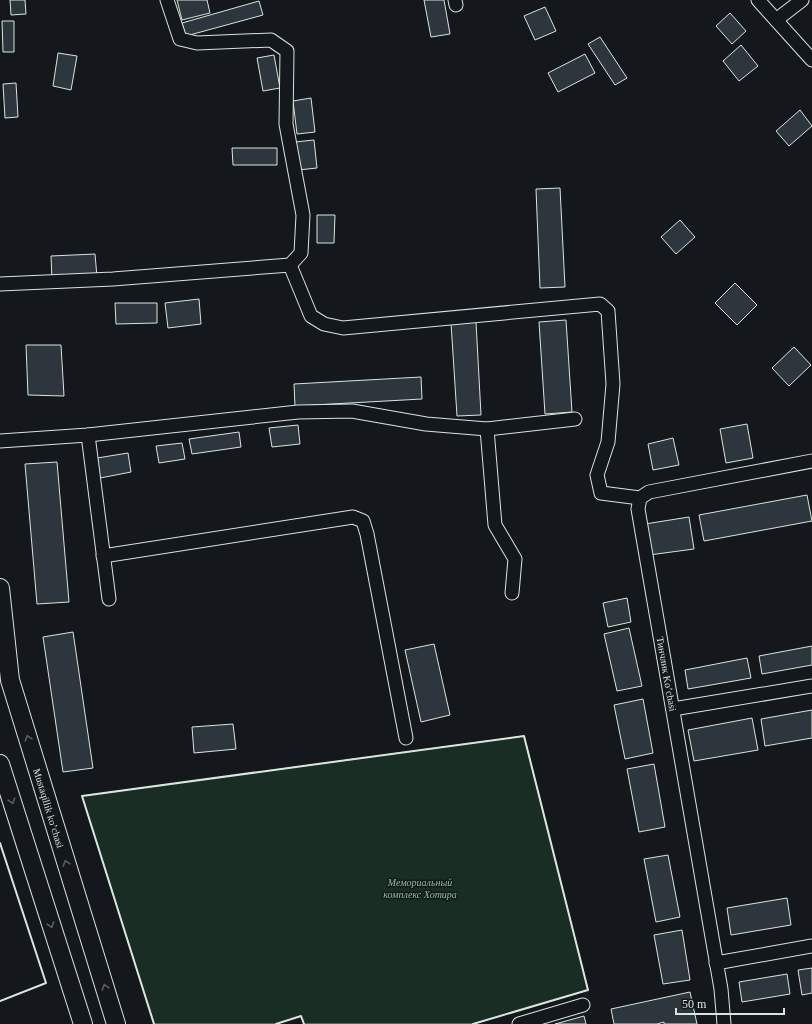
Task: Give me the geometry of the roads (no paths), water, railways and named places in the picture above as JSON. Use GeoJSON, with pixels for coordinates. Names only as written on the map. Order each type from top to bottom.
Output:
{"type":"FeatureCollection","features":[{"type":"Feature","properties":{"kind":"main road","name":"Mustaqillik ko’chasi"},"geometry":{"type":"LineString","coordinates":[[0,588],[10,680],[116,1024]]}},
{"type":"Feature","properties":{"kind":"main road"},"geometry":{"type":"LineString","coordinates":[[0,764],[83,1024]]}},
{"type":"Feature","properties":{"kind":"street"},"geometry":{"type":"LineString","coordinates":[[0,284],[113,279],[290,265],[301,253],[303,215],[286,124],[287,51],[271,40],[197,42],[180,39],[167,0]]}},
{"type":"Feature","properties":{"kind":"street"},"geometry":{"type":"LineString","coordinates":[[758,0],[812,60]]}},
{"type":"Feature","properties":{"kind":"street"},"geometry":{"type":"LineString","coordinates":[[776,20],[802,0]]}},
{"type":"Feature","properties":{"kind":"street"},"geometry":{"type":"LineString","coordinates":[[290,265],[311,316],[324,324],[343,328],[600,304],[608,311],[613,384],[608,442],[597,475],[601,493],[640,498],[649,492],[812,460]]}},
{"type":"Feature","properties":{"kind":"street"},"geometry":{"type":"LineString","coordinates":[[0,441],[88,435],[298,412],[352,411],[426,424],[487,429],[575,419]]}},
{"type":"Feature","properties":{"kind":"street"},"geometry":{"type":"LineString","coordinates":[[487,429],[495,525],[515,559],[512,593]]}},
{"type":"Feature","properties":{"kind":"street"},"geometry":{"type":"LineString","coordinates":[[88,435],[109,599]]}},
{"type":"Feature","properties":{"kind":"street","name":"Тинчлик Ko’chasi"},"geometry":{"type":"LineString","coordinates":[[640,498],[638,509],[721,989],[724,1024]]}},
{"type":"Feature","properties":{"kind":"street"},"geometry":{"type":"LineString","coordinates":[[103,556],[353,516],[363,521],[367,534],[406,738]]}},
{"type":"Feature","properties":{"kind":"street"},"geometry":{"type":"LineString","coordinates":[[673,709],[812,686]]}},
{"type":"Feature","properties":{"kind":"street"},"geometry":{"type":"LineString","coordinates":[[716,963],[812,946]]}},
{"type":"Feature","properties":{"kind":"street"},"geometry":{"type":"LineString","coordinates":[[519,1024],[583,1005]]}},
{"type":"Feature","properties":{"kind":"park label","name":"Мемориальный комплекс Хотира"},"geometry":{"type":"Point","coordinates":[420,888]}}]}
